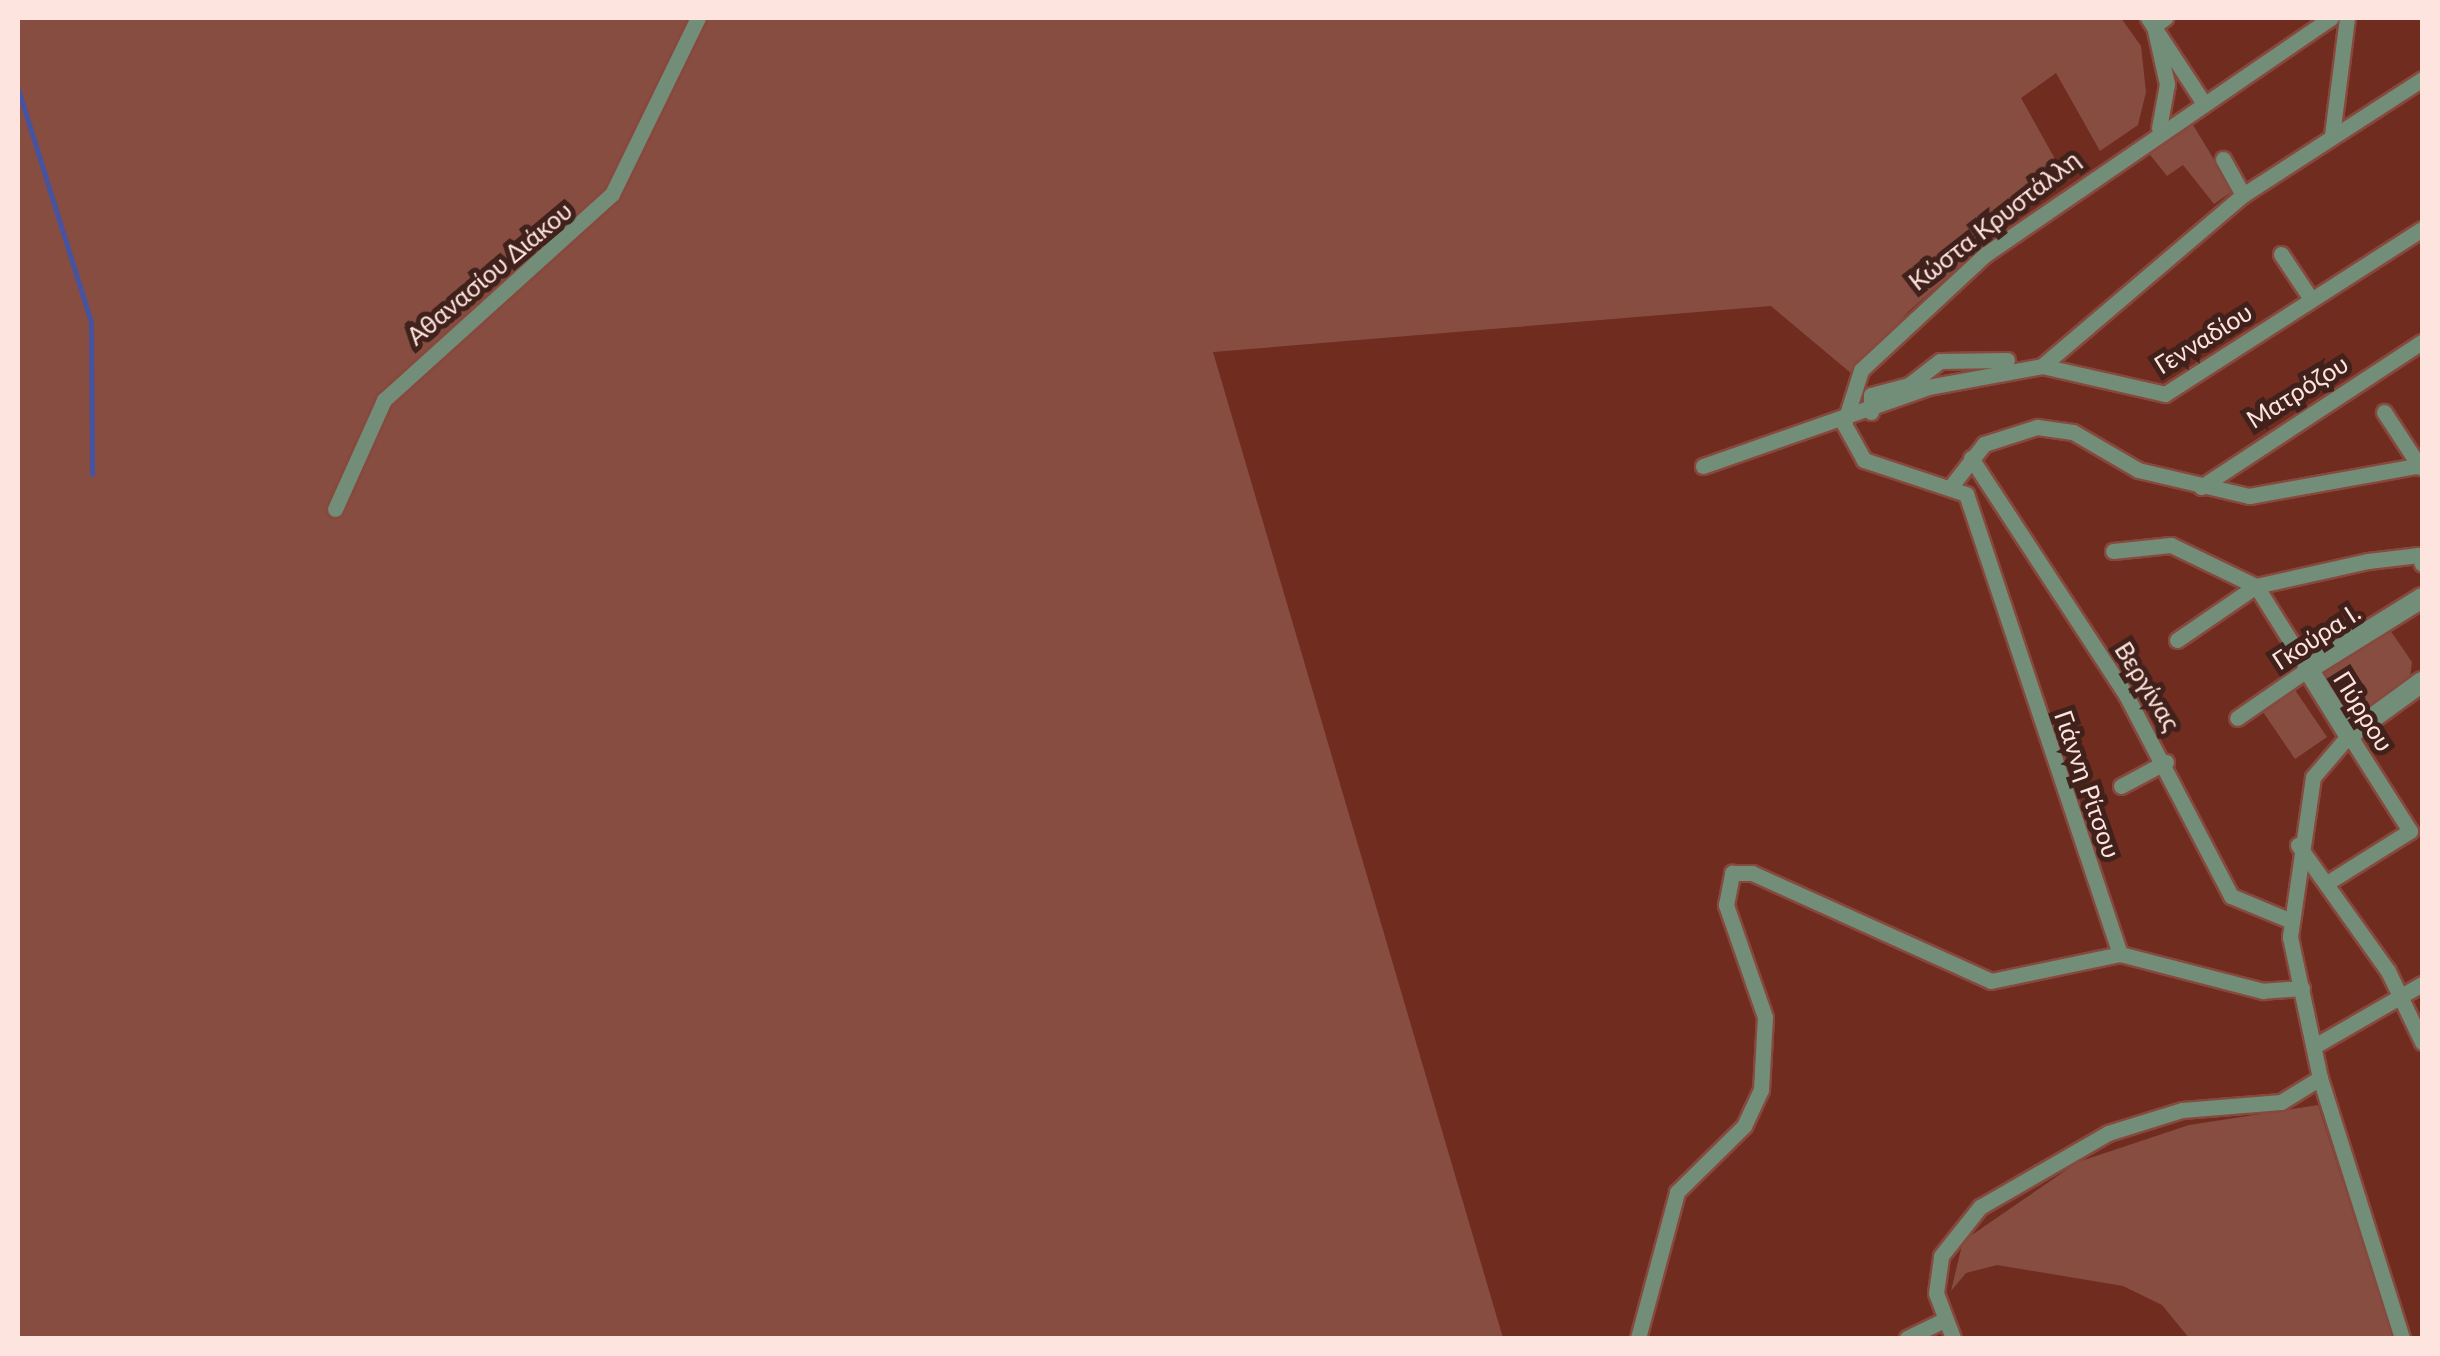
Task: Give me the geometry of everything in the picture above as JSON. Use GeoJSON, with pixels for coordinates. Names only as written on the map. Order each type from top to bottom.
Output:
{"type":"FeatureCollection","features":[{"type":"Feature","properties":{"kind":"street","name":"Αθανασίου Διάκου"},"geometry":{"type":"LineString","coordinates":[[335,509],[393,390],[612,194],[698,18]]}},
{"type":"Feature","properties":{"kind":"street","name":"Κώστα Κρυστάλλη"},"geometry":{"type":"LineString","coordinates":[[1844,424],[1861,370],[1920,310],[2159,128],[2331,18]]}},
{"type":"Feature","properties":{"kind":"street"},"geometry":{"type":"LineString","coordinates":[[2332,135],[2346,18]]}},
{"type":"Feature","properties":{"kind":"street"},"geometry":{"type":"LineString","coordinates":[[2155,20],[2201,100]]}},
{"type":"Feature","properties":{"kind":"street"},"geometry":{"type":"LineString","coordinates":[[2155,20],[2166,84],[2159,128]]}},
{"type":"Feature","properties":{"kind":"street"},"geometry":{"type":"LineString","coordinates":[[2042,366],[2243,195],[2422,80]]}},
{"type":"Feature","properties":{"kind":"street"},"geometry":{"type":"LineString","coordinates":[[2223,159],[2243,195]]}},
{"type":"Feature","properties":{"kind":"street","name":"Γενναδίου"},"geometry":{"type":"LineString","coordinates":[[1703,466],[1844,424],[1928,387],[2042,366],[2165,394],[2422,229]]}},
{"type":"Feature","properties":{"kind":"street"},"geometry":{"type":"LineString","coordinates":[[2282,254],[2312,299]]}},
{"type":"Feature","properties":{"kind":"street","name":"Ματρόζου"},"geometry":{"type":"LineString","coordinates":[[2201,488],[2422,342]]}},
{"type":"Feature","properties":{"kind":"street"},"geometry":{"type":"LineString","coordinates":[[1871,412],[1872,395],[1909,385],[1940,361],[2008,360]]}},
{"type":"Feature","properties":{"kind":"street"},"geometry":{"type":"LineString","coordinates":[[1844,424],[1864,460],[1952,485],[1971,458],[1996,436],[2057,428],[2138,470],[2201,488],[2282,494],[2421,466],[2384,412]]}},
{"type":"Feature","properties":{"kind":"street","name":"Βεργίνας"},"geometry":{"type":"LineString","coordinates":[[1971,458],[2166,762],[2231,896],[2289,920]]}},
{"type":"Feature","properties":{"kind":"street","name":"Γιάννη Ρίτσου"},"geometry":{"type":"LineString","coordinates":[[1952,485],[1975,512],[2120,954]]}},
{"type":"Feature","properties":{"kind":"street"},"geometry":{"type":"LineString","coordinates":[[2113,552],[2170,545],[2256,586]]}},
{"type":"Feature","properties":{"kind":"street"},"geometry":{"type":"LineString","coordinates":[[2176,640],[2256,586],[2421,558]]}},
{"type":"Feature","properties":{"kind":"street","name":"Πύρρου"},"geometry":{"type":"LineString","coordinates":[[2256,586],[2410,831],[2327,883]]}},
{"type":"Feature","properties":{"kind":"street","name":"Γκούρα Ι."},"geometry":{"type":"LineString","coordinates":[[2238,718],[2422,598]]}},
{"type":"Feature","properties":{"kind":"street"},"geometry":{"type":"LineString","coordinates":[[2402,1338],[2320,1078],[2318,1044],[2289,920],[2298,845],[2313,776],[2350,736],[2422,682]]}},
{"type":"Feature","properties":{"kind":"street"},"geometry":{"type":"LineString","coordinates":[[2121,786],[2166,762]]}},
{"type":"Feature","properties":{"kind":"street"},"geometry":{"type":"LineString","coordinates":[[2298,845],[2402,996],[2422,1042]]}},
{"type":"Feature","properties":{"kind":"street"},"geometry":{"type":"LineString","coordinates":[[1638,1338],[1676,1192],[1744,1126],[1761,1090],[1764,1017],[1726,905],[1732,873],[1752,873],[1991,981],[2120,954],[2274,992],[2302,988]]}},
{"type":"Feature","properties":{"kind":"street"},"geometry":{"type":"LineString","coordinates":[[2318,1044],[2422,984]]}},
{"type":"Feature","properties":{"kind":"street"},"geometry":{"type":"LineString","coordinates":[[1953,1338],[1942,1321],[1937,1277],[1950,1236],[2021,1181],[2146,1119],[2269,1106],[2320,1078]]}},
{"type":"Feature","properties":{"kind":"street"},"geometry":{"type":"LineString","coordinates":[[1907,1338],[1942,1321]]}},
{"type":"Feature","properties":{"kind":"shaded area"},"geometry":{"type":"Polygon","coordinates":[[[18,18],[2121,18],[2141,46],[2146,92],[2138,125],[2100,151],[2056,73],[2021,98],[2064,175],[1909,311],[1852,374],[1771,306],[1213,352],[1503,1338],[18,1338],[18,18]]]}},
{"type":"Feature","properties":{"kind":"shaded area"},"geometry":{"type":"Polygon","coordinates":[[[2187,115],[2233,191],[2214,204],[2183,165],[2167,176],[2143,146],[2187,115]]]}},
{"type":"Feature","properties":{"kind":"shaded area"},"geometry":{"type":"Polygon","coordinates":[[[2388,627],[2412,662],[2410,678],[2342,724],[2314,673],[2388,627]]]}},
{"type":"Feature","properties":{"kind":"shaded area"},"geometry":{"type":"Polygon","coordinates":[[[2293,687],[2327,737],[2295,759],[2261,709],[2293,687]]]}},
{"type":"Feature","properties":{"kind":"shaded area"},"geometry":{"type":"Polygon","coordinates":[[[2318,1105],[2393,1338],[2189,1338],[2162,1305],[2123,1286],[1997,1265],[1966,1273],[1951,1291],[1963,1241],[2078,1162],[2189,1125],[2318,1105]]]}},
{"type":"Feature","properties":{"kind":"waterway"},"geometry":{"type":"LineString","coordinates":[[18,89],[91,322],[92,474]]}}]}
